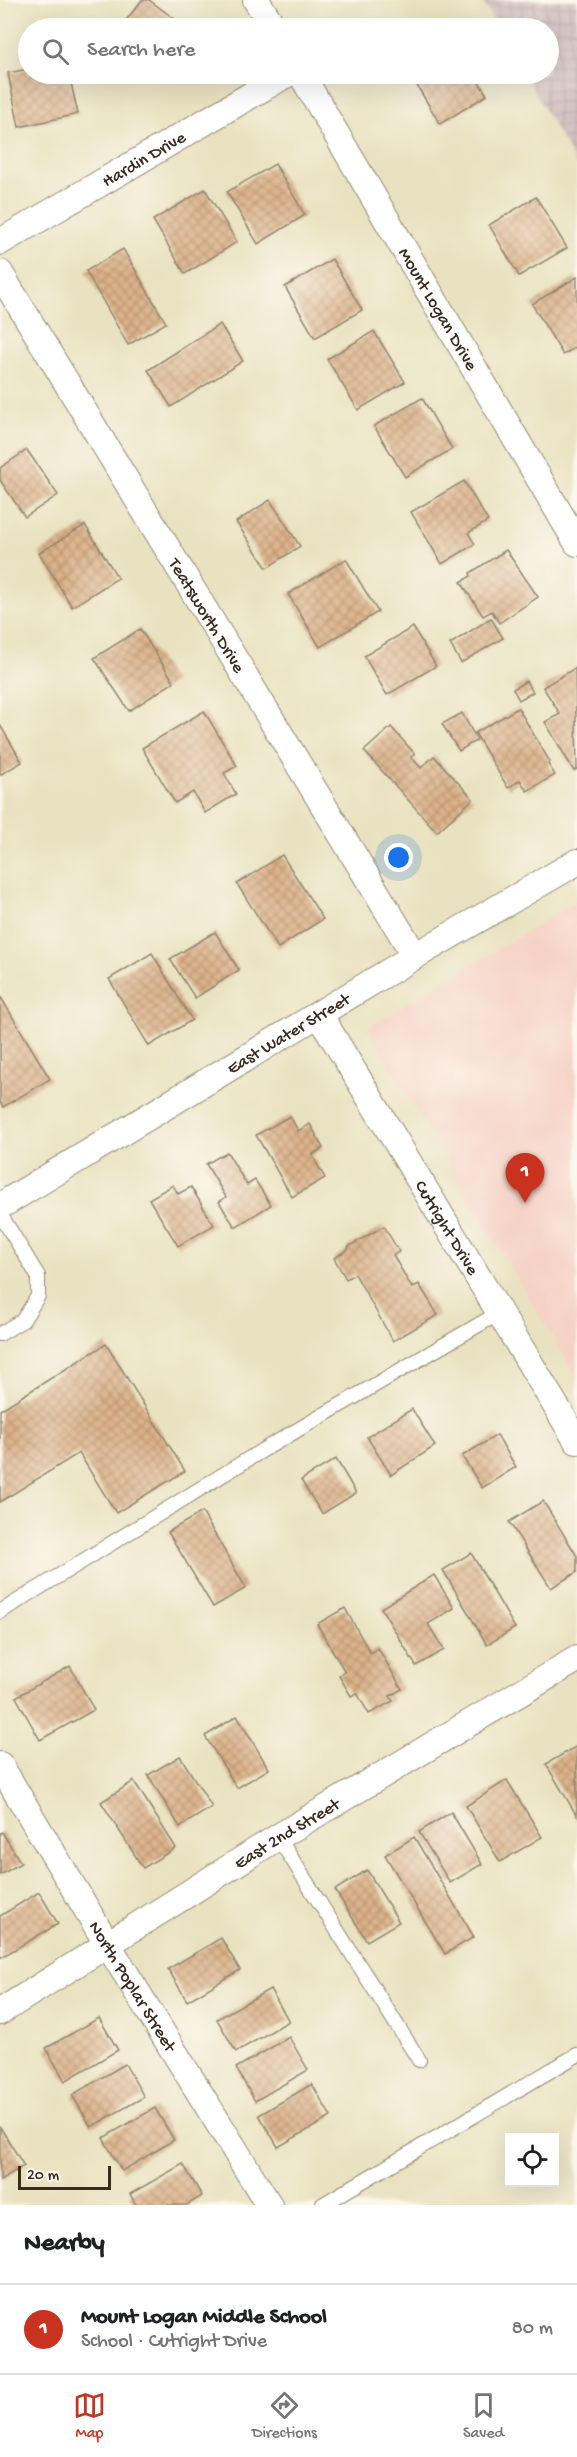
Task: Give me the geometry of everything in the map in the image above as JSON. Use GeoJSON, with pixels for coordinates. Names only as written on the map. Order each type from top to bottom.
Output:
{"type":"FeatureCollection","features":[{"type":"Feature","properties":{"kind":"street"},"geometry":{"type":"LineString","coordinates":[[256,0],[268,18]]}},
{"type":"Feature","properties":{"kind":"street","name":"Hardin Drive"},"geometry":{"type":"LineString","coordinates":[[0,242],[270,84]]}},
{"type":"Feature","properties":{"kind":"street","name":"Mount Logan Drive"},"geometry":{"type":"LineString","coordinates":[[307,84],[577,543]]}},
{"type":"Feature","properties":{"kind":"street","name":"Teatsworth Drive"},"geometry":{"type":"LineString","coordinates":[[0,273],[415,956]]}},
{"type":"Feature","properties":{"kind":"street","name":"East Water Street"},"geometry":{"type":"LineString","coordinates":[[0,1206],[415,956],[577,862]]}},
{"type":"Feature","properties":{"kind":"street","name":"Cutright Drive"},"geometry":{"type":"LineString","coordinates":[[319,1014],[577,1441]]}},
{"type":"Feature","properties":{"kind":"street","name":"East 2nd Street"},"geometry":{"type":"LineString","coordinates":[[0,2012],[278,1838],[577,1659]]}},
{"type":"Feature","properties":{"kind":"street","name":"North Poplar Street"},"geometry":{"type":"LineString","coordinates":[[0,1765],[269,2205]]}},
{"type":"Feature","properties":{"kind":"lane"},"geometry":{"type":"LineString","coordinates":[[0,1214],[38,1276],[38,1296],[23,1320],[0,1334]]}},
{"type":"Feature","properties":{"kind":"lane"},"geometry":{"type":"LineString","coordinates":[[0,1612],[263,1450],[499,1313]]}},
{"type":"Feature","properties":{"kind":"lane"},"geometry":{"type":"LineString","coordinates":[[278,1838],[419,2060]]}},
{"type":"Feature","properties":{"kind":"lane"},"geometry":{"type":"LineString","coordinates":[[322,2205],[577,2055]]}},
{"type":"Feature","properties":{"kind":"shaded area"},"geometry":{"type":"Polygon","coordinates":[[[482,0],[577,0],[577,166],[530,84],[559,84],[559,18],[492,18],[482,0]]]}},
{"type":"Feature","properties":{"kind":"shaded area"},"geometry":{"type":"Polygon","coordinates":[[[577,901],[577,1378],[367,1028],[577,901]]]}},
{"type":"Feature","properties":{"kind":"building"},"geometry":{"type":"Polygon","coordinates":[[[142,0],[149,0],[173,18],[128,18],[142,0]]]}},
{"type":"Feature","properties":{"kind":"building"},"geometry":{"type":"Polygon","coordinates":[[[18,71],[18,84],[71,84],[78,114],[19,127],[8,73],[18,71]]]}},
{"type":"Feature","properties":{"kind":"building"},"geometry":{"type":"Polygon","coordinates":[[[416,84],[480,84],[487,95],[440,124],[416,84]]]}},
{"type":"Feature","properties":{"kind":"building"},"geometry":{"type":"Polygon","coordinates":[[[275,164],[305,215],[258,244],[227,192],[275,164]]]}},
{"type":"Feature","properties":{"kind":"building"},"geometry":{"type":"Polygon","coordinates":[[[205,189],[237,242],[185,274],[153,220],[205,189]]]}},
{"type":"Feature","properties":{"kind":"building"},"geometry":{"type":"Polygon","coordinates":[[[536,197],[567,248],[519,276],[489,225],[536,197]]]}},
{"type":"Feature","properties":{"kind":"building"},"geometry":{"type":"Polygon","coordinates":[[[123,249],[166,323],[128,345],[86,271],[123,249]]]}},
{"type":"Feature","properties":{"kind":"building"},"geometry":{"type":"Polygon","coordinates":[[[332,259],[362,310],[315,338],[285,287],[332,259]]]}},
{"type":"Feature","properties":{"kind":"building"},"geometry":{"type":"Polygon","coordinates":[[[577,277],[577,346],[563,355],[532,304],[577,277]]]}},
{"type":"Feature","properties":{"kind":"building"},"geometry":{"type":"Polygon","coordinates":[[[220,324],[243,361],[171,407],[148,370],[220,324]]]}},
{"type":"Feature","properties":{"kind":"building"},"geometry":{"type":"Polygon","coordinates":[[[374,331],[405,382],[358,410],[327,359],[374,331]]]}},
{"type":"Feature","properties":{"kind":"building"},"geometry":{"type":"Polygon","coordinates":[[[422,398],[452,449],[405,477],[374,426],[422,398]]]}},
{"type":"Feature","properties":{"kind":"building"},"geometry":{"type":"Polygon","coordinates":[[[27,450],[58,495],[25,517],[0,480],[0,468],[27,450]]]}},
{"type":"Feature","properties":{"kind":"building"},"geometry":{"type":"Polygon","coordinates":[[[464,481],[488,521],[468,533],[475,544],[442,564],[411,512],[464,481]]]}},
{"type":"Feature","properties":{"kind":"building"},"geometry":{"type":"Polygon","coordinates":[[[270,500],[300,546],[267,568],[236,522],[270,500]]]}},
{"type":"Feature","properties":{"kind":"building"},"geometry":{"type":"Polygon","coordinates":[[[85,525],[118,578],[72,607],[39,553],[85,525]]]}},
{"type":"Feature","properties":{"kind":"building"},"geometry":{"type":"Polygon","coordinates":[[[506,550],[538,597],[499,623],[492,611],[483,616],[461,582],[471,576],[470,573],[506,550]]]}},
{"type":"Feature","properties":{"kind":"building"},"geometry":{"type":"Polygon","coordinates":[[[346,559],[378,612],[320,647],[288,594],[346,559]]]}},
{"type":"Feature","properties":{"kind":"building"},"geometry":{"type":"Polygon","coordinates":[[[491,618],[503,638],[461,663],[450,644],[491,618]]]}},
{"type":"Feature","properties":{"kind":"building"},"geometry":{"type":"Polygon","coordinates":[[[413,627],[436,666],[387,695],[364,656],[413,627]]]}},
{"type":"Feature","properties":{"kind":"building"},"geometry":{"type":"Polygon","coordinates":[[[140,629],[174,682],[129,711],[94,658],[140,629]]]}},
{"type":"Feature","properties":{"kind":"building"},"geometry":{"type":"Polygon","coordinates":[[[575,668],[577,769],[574,771],[545,722],[560,714],[543,687],[575,668]]]}},
{"type":"Feature","properties":{"kind":"building"},"geometry":{"type":"Polygon","coordinates":[[[526,681],[533,692],[519,700],[513,689],[526,681]]]}},
{"type":"Feature","properties":{"kind":"building"},"geometry":{"type":"Polygon","coordinates":[[[518,708],[550,762],[548,764],[555,775],[527,791],[520,780],[508,788],[475,733],[518,708]]]}},
{"type":"Feature","properties":{"kind":"building"},"geometry":{"type":"Polygon","coordinates":[[[204,711],[237,766],[224,773],[236,794],[205,813],[193,792],[175,803],[142,748],[204,711]]]}},
{"type":"Feature","properties":{"kind":"building"},"geometry":{"type":"Polygon","coordinates":[[[462,713],[477,740],[459,751],[442,724],[462,713]]]}},
{"type":"Feature","properties":{"kind":"building"},"geometry":{"type":"Polygon","coordinates":[[[0,725],[22,762],[0,775],[0,725]]]}},
{"type":"Feature","properties":{"kind":"building"},"geometry":{"type":"Polygon","coordinates":[[[391,727],[415,754],[411,757],[421,768],[434,756],[473,799],[437,832],[364,751],[391,727]]]}},
{"type":"Feature","properties":{"kind":"building"},"geometry":{"type":"Polygon","coordinates":[[[282,855],[323,919],[278,948],[237,884],[282,855]]]}},
{"type":"Feature","properties":{"kind":"building"},"geometry":{"type":"Polygon","coordinates":[[[215,932],[239,970],[195,998],[170,959],[215,932]]]}},
{"type":"Feature","properties":{"kind":"building"},"geometry":{"type":"Polygon","coordinates":[[[152,953],[192,1020],[149,1046],[109,979],[152,953]]]}},
{"type":"Feature","properties":{"kind":"building"},"geometry":{"type":"Polygon","coordinates":[[[0,996],[50,1079],[3,1107],[0,1102],[0,996]]]}},
{"type":"Feature","properties":{"kind":"building"},"geometry":{"type":"Polygon","coordinates":[[[290,1116],[298,1131],[310,1124],[323,1148],[312,1155],[325,1178],[292,1197],[256,1135],[290,1116]]]}},
{"type":"Feature","properties":{"kind":"building"},"geometry":{"type":"Polygon","coordinates":[[[227,1152],[247,1185],[255,1180],[271,1205],[235,1227],[219,1202],[226,1197],[206,1164],[227,1152]]]}},
{"type":"Feature","properties":{"kind":"building"},"geometry":{"type":"Polygon","coordinates":[[[173,1185],[178,1194],[191,1187],[214,1225],[178,1246],[149,1199],[173,1185]]]}},
{"type":"Feature","properties":{"kind":"building"},"geometry":{"type":"Polygon","coordinates":[[[384,1226],[399,1252],[393,1255],[412,1288],[419,1284],[438,1315],[393,1341],[355,1274],[346,1279],[334,1258],[384,1226]]]}},
{"type":"Feature","properties":{"kind":"building"},"geometry":{"type":"Polygon","coordinates":[[[106,1344],[185,1471],[116,1513],[79,1453],[0,1502],[0,1410],[106,1344]]]}},
{"type":"Feature","properties":{"kind":"building"},"geometry":{"type":"Polygon","coordinates":[[[412,1409],[435,1446],[391,1475],[367,1437],[412,1409]]]}},
{"type":"Feature","properties":{"kind":"building"},"geometry":{"type":"Polygon","coordinates":[[[497,1435],[516,1467],[482,1488],[462,1456],[497,1435]]]}},
{"type":"Feature","properties":{"kind":"building"},"geometry":{"type":"Polygon","coordinates":[[[336,1459],[356,1493],[322,1514],[301,1480],[336,1459]]]}},
{"type":"Feature","properties":{"kind":"building"},"geometry":{"type":"Polygon","coordinates":[[[543,1501],[577,1556],[577,1572],[551,1588],[509,1522],[543,1501]]]}},
{"type":"Feature","properties":{"kind":"building"},"geometry":{"type":"Polygon","coordinates":[[[202,1512],[246,1588],[213,1607],[168,1532],[202,1512]]]}},
{"type":"Feature","properties":{"kind":"building"},"geometry":{"type":"Polygon","coordinates":[[[471,1553],[515,1628],[487,1645],[443,1570],[471,1553]]]}},
{"type":"Feature","properties":{"kind":"building"},"geometry":{"type":"Polygon","coordinates":[[[434,1575],[454,1608],[428,1624],[444,1650],[416,1666],[381,1608],[434,1575]]]}},
{"type":"Feature","properties":{"kind":"building"},"geometry":{"type":"Polygon","coordinates":[[[345,1608],[370,1653],[378,1648],[402,1689],[390,1696],[393,1701],[369,1714],[357,1693],[351,1696],[339,1676],[345,1672],[317,1624],[345,1608]]]}},
{"type":"Feature","properties":{"kind":"building"},"geometry":{"type":"Polygon","coordinates":[[[70,1666],[94,1710],[40,1740],[16,1697],[70,1666]]]}},
{"type":"Feature","properties":{"kind":"building"},"geometry":{"type":"Polygon","coordinates":[[[237,1716],[269,1769],[237,1788],[205,1736],[237,1716]]]}},
{"type":"Feature","properties":{"kind":"building"},"geometry":{"type":"Polygon","coordinates":[[[577,1746],[577,1816],[546,1764],[577,1746]]]}},
{"type":"Feature","properties":{"kind":"building"},"geometry":{"type":"Polygon","coordinates":[[[180,1756],[212,1807],[180,1827],[148,1775],[180,1756]]]}},
{"type":"Feature","properties":{"kind":"building"},"geometry":{"type":"Polygon","coordinates":[[[507,1780],[542,1837],[500,1862],[466,1806],[507,1780]]]}},
{"type":"Feature","properties":{"kind":"building"},"geometry":{"type":"Polygon","coordinates":[[[134,1781],[176,1848],[143,1868],[101,1802],[134,1781]]]}},
{"type":"Feature","properties":{"kind":"building"},"geometry":{"type":"Polygon","coordinates":[[[451,1812],[482,1864],[450,1883],[419,1832],[451,1812]]]}},
{"type":"Feature","properties":{"kind":"building"},"geometry":{"type":"Polygon","coordinates":[[[2,1832],[21,1863],[0,1875],[0,1833],[2,1832]]]}},
{"type":"Feature","properties":{"kind":"building"},"geometry":{"type":"Polygon","coordinates":[[[414,1837],[474,1937],[445,1954],[385,1855],[414,1837]]]}},
{"type":"Feature","properties":{"kind":"building"},"geometry":{"type":"Polygon","coordinates":[[[367,1870],[399,1922],[367,1941],[335,1890],[367,1870]]]}},
{"type":"Feature","properties":{"kind":"building"},"geometry":{"type":"Polygon","coordinates":[[[39,1892],[58,1924],[0,1958],[0,1916],[39,1892]]]}},
{"type":"Feature","properties":{"kind":"building"},"geometry":{"type":"Polygon","coordinates":[[[221,1938],[240,1970],[187,2001],[168,1969],[221,1938]]]}},
{"type":"Feature","properties":{"kind":"building"},"geometry":{"type":"Polygon","coordinates":[[[270,1989],[289,2021],[236,2052],[217,2019],[270,1989]]]}},
{"type":"Feature","properties":{"kind":"building"},"geometry":{"type":"Polygon","coordinates":[[[99,2018],[118,2050],[65,2081],[46,2048],[99,2018]]]}},
{"type":"Feature","properties":{"kind":"building"},"geometry":{"type":"Polygon","coordinates":[[[289,2037],[308,2070],[255,2101],[236,2068],[289,2037]]]}},
{"type":"Feature","properties":{"kind":"building"},"geometry":{"type":"Polygon","coordinates":[[[125,2064],[144,2097],[91,2127],[72,2095],[125,2064]]]}},
{"type":"Feature","properties":{"kind":"building"},"geometry":{"type":"Polygon","coordinates":[[[312,2084],[331,2117],[278,2147],[259,2115],[312,2084]]]}},
{"type":"Feature","properties":{"kind":"building"},"geometry":{"type":"Polygon","coordinates":[[[155,2108],[174,2140],[122,2171],[103,2138],[155,2108]]]}},
{"type":"Feature","properties":{"kind":"building"},"geometry":{"type":"Polygon","coordinates":[[[0,2127],[24,2166],[0,2180],[0,2127]]]}},
{"type":"Feature","properties":{"kind":"building"},"geometry":{"type":"Polygon","coordinates":[[[183,2164],[202,2196],[187,2205],[136,2205],[130,2194],[183,2164]]]}},
{"type":"Feature","properties":{"kind":"place","name":"Mount Logan Middle School"},"geometry":{"type":"Point","coordinates":[525,1203]}}]}
